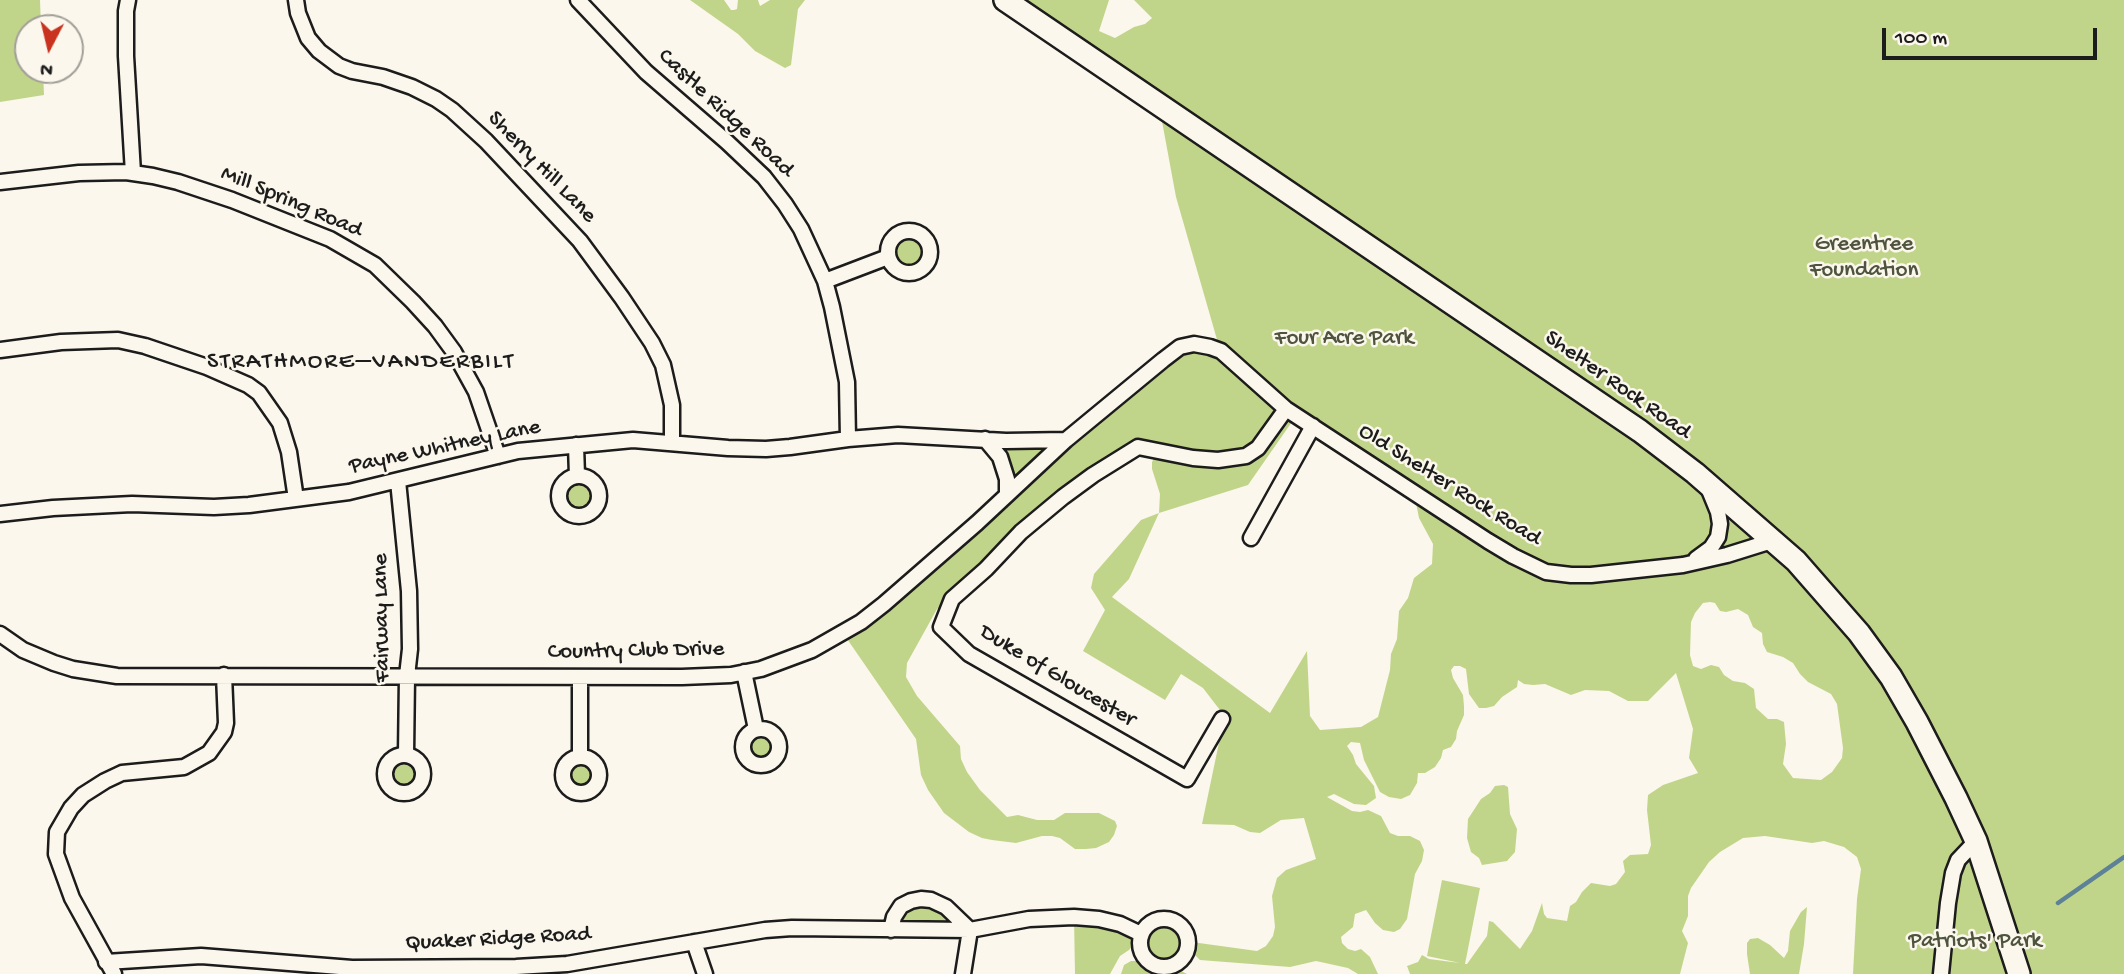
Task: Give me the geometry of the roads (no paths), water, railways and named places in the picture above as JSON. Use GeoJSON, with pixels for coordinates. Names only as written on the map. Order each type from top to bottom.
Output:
{"type":"FeatureCollection","features":[{"type":"Feature","properties":{"kind":"main road","name":"Shelter Rock Road"},"geometry":{"type":"LineString","coordinates":[[1005,0],[1640,431],[1695,472],[1775,540],[1818,583],[1891,677],[1956,797],[1976,841],[2019,974]]}},
{"type":"Feature","properties":{"kind":"street"},"geometry":{"type":"LineString","coordinates":[[128,0],[126,56],[133,173]]}},
{"type":"Feature","properties":{"kind":"street","name":"Sherry Hill Lane"},"geometry":{"type":"LineString","coordinates":[[296,0],[308,38],[318,51],[352,71],[383,77],[412,87],[452,110],[486,141],[580,241],[622,298],[652,343],[663,365],[671,405],[672,443]]}},
{"type":"Feature","properties":{"kind":"street","name":"Castle Ridge Road"},"geometry":{"type":"LineString","coordinates":[[578,0],[646,72],[764,177],[801,229],[825,281],[837,330],[847,382],[848,439]]}},
{"type":"Feature","properties":{"kind":"street","name":"Mill Spring Road"},"geometry":{"type":"LineString","coordinates":[[0,182],[79,173],[133,173],[178,182],[232,200],[330,239],[375,265],[413,302],[454,352],[476,392],[498,456]]}},
{"type":"Feature","properties":{"kind":"street"},"geometry":{"type":"LineString","coordinates":[[825,281],[888,257]]}},
{"type":"Feature","properties":{"kind":"street"},"geometry":{"type":"LineString","coordinates":[[0,350],[61,342],[118,340],[195,363],[248,385],[264,399],[280,423],[289,452],[296,499]]}},
{"type":"Feature","properties":{"kind":"street","name":"Country Club Drive"},"geometry":{"type":"LineString","coordinates":[[0,634],[23,649],[54,663],[117,676],[695,677],[744,673],[796,657],[861,622],[1066,440],[1180,347],[1194,344],[1210,347]]}},
{"type":"Feature","properties":{"kind":"street","name":"Old Shelter Rock Road"},"geometry":{"type":"LineString","coordinates":[[1210,347],[1221,351],[1286,409],[1488,541],[1536,568],[1558,575],[1571,575],[1683,565],[1775,540]]}},
{"type":"Feature","properties":{"kind":"street","name":"Duke of Gloucester"},"geometry":{"type":"LineString","coordinates":[[1222,719],[1188,779],[970,654],[941,627],[952,598],[986,569],[1021,532],[1104,468],[1138,447],[1193,458],[1219,460],[1246,456],[1258,448],[1286,409]]}},
{"type":"Feature","properties":{"kind":"street"},"geometry":{"type":"LineString","coordinates":[[1251,538],[1312,426]]}},
{"type":"Feature","properties":{"kind":"street","name":"Payne Whitney Lane"},"geometry":{"type":"LineString","coordinates":[[0,514],[132,504],[214,507],[296,499],[349,492],[518,452],[643,440],[765,449],[848,439],[917,435],[1066,440]]}},
{"type":"Feature","properties":{"kind":"street"},"geometry":{"type":"LineString","coordinates":[[985,439],[1000,457],[1007,479],[1007,495]]}},
{"type":"Feature","properties":{"kind":"street"},"geometry":{"type":"LineString","coordinates":[[576,445],[577,476]]}},
{"type":"Feature","properties":{"kind":"street"},"geometry":{"type":"LineString","coordinates":[[1683,565],[1702,557],[1711,548],[1718,537],[1720,524],[1714,499],[1695,472]]}},
{"type":"Feature","properties":{"kind":"street","name":"Fairway Lane"},"geometry":{"type":"LineString","coordinates":[[398,481],[409,591],[406,755]]}},
{"type":"Feature","properties":{"kind":"street"},"geometry":{"type":"LineString","coordinates":[[744,673],[756,729]]}},
{"type":"Feature","properties":{"kind":"street"},"geometry":{"type":"LineString","coordinates":[[110,968],[72,898],[59,865],[56,843],[61,823],[83,795],[105,781],[122,774],[184,767],[209,753],[224,732],[226,723],[224,675]]}},
{"type":"Feature","properties":{"kind":"street"},"geometry":{"type":"LineString","coordinates":[[580,677],[580,757]]}},
{"type":"Feature","properties":{"kind":"street"},"geometry":{"type":"LineString","coordinates":[[1941,974],[1953,873],[1958,860],[1976,841]]}},
{"type":"Feature","properties":{"kind":"street"},"geometry":{"type":"LineString","coordinates":[[891,930],[894,917],[901,906],[911,901],[921,899],[946,907],[970,930],[963,974]]}},
{"type":"Feature","properties":{"kind":"street","name":"Quaker Ridge Road"},"geometry":{"type":"LineString","coordinates":[[110,968],[201,956],[325,970],[516,967],[554,965],[792,928],[970,930],[1029,919],[1087,917],[1120,924],[1141,934]]}},
{"type":"Feature","properties":{"kind":"street"},"geometry":{"type":"LineString","coordinates":[[694,942],[705,974]]}},
{"type":"Feature","properties":{"kind":"waterway"},"geometry":{"type":"LineString","coordinates":[[2058,903],[2124,857]]}},
{"type":"Feature","properties":{"kind":"district","name":"STRATHMORE–VANDERBILT"},"geometry":{"type":"Point","coordinates":[361,363]}},
{"type":"Feature","properties":{"kind":"park label","name":"Greentree Foundation"},"geometry":{"type":"Point","coordinates":[1864,258]}},
{"type":"Feature","properties":{"kind":"park label","name":"Four Acre Park"},"geometry":{"type":"Point","coordinates":[1344,339]}},
{"type":"Feature","properties":{"kind":"park label","name":"Patriots' Park"},"geometry":{"type":"Point","coordinates":[1975,942]}}]}
